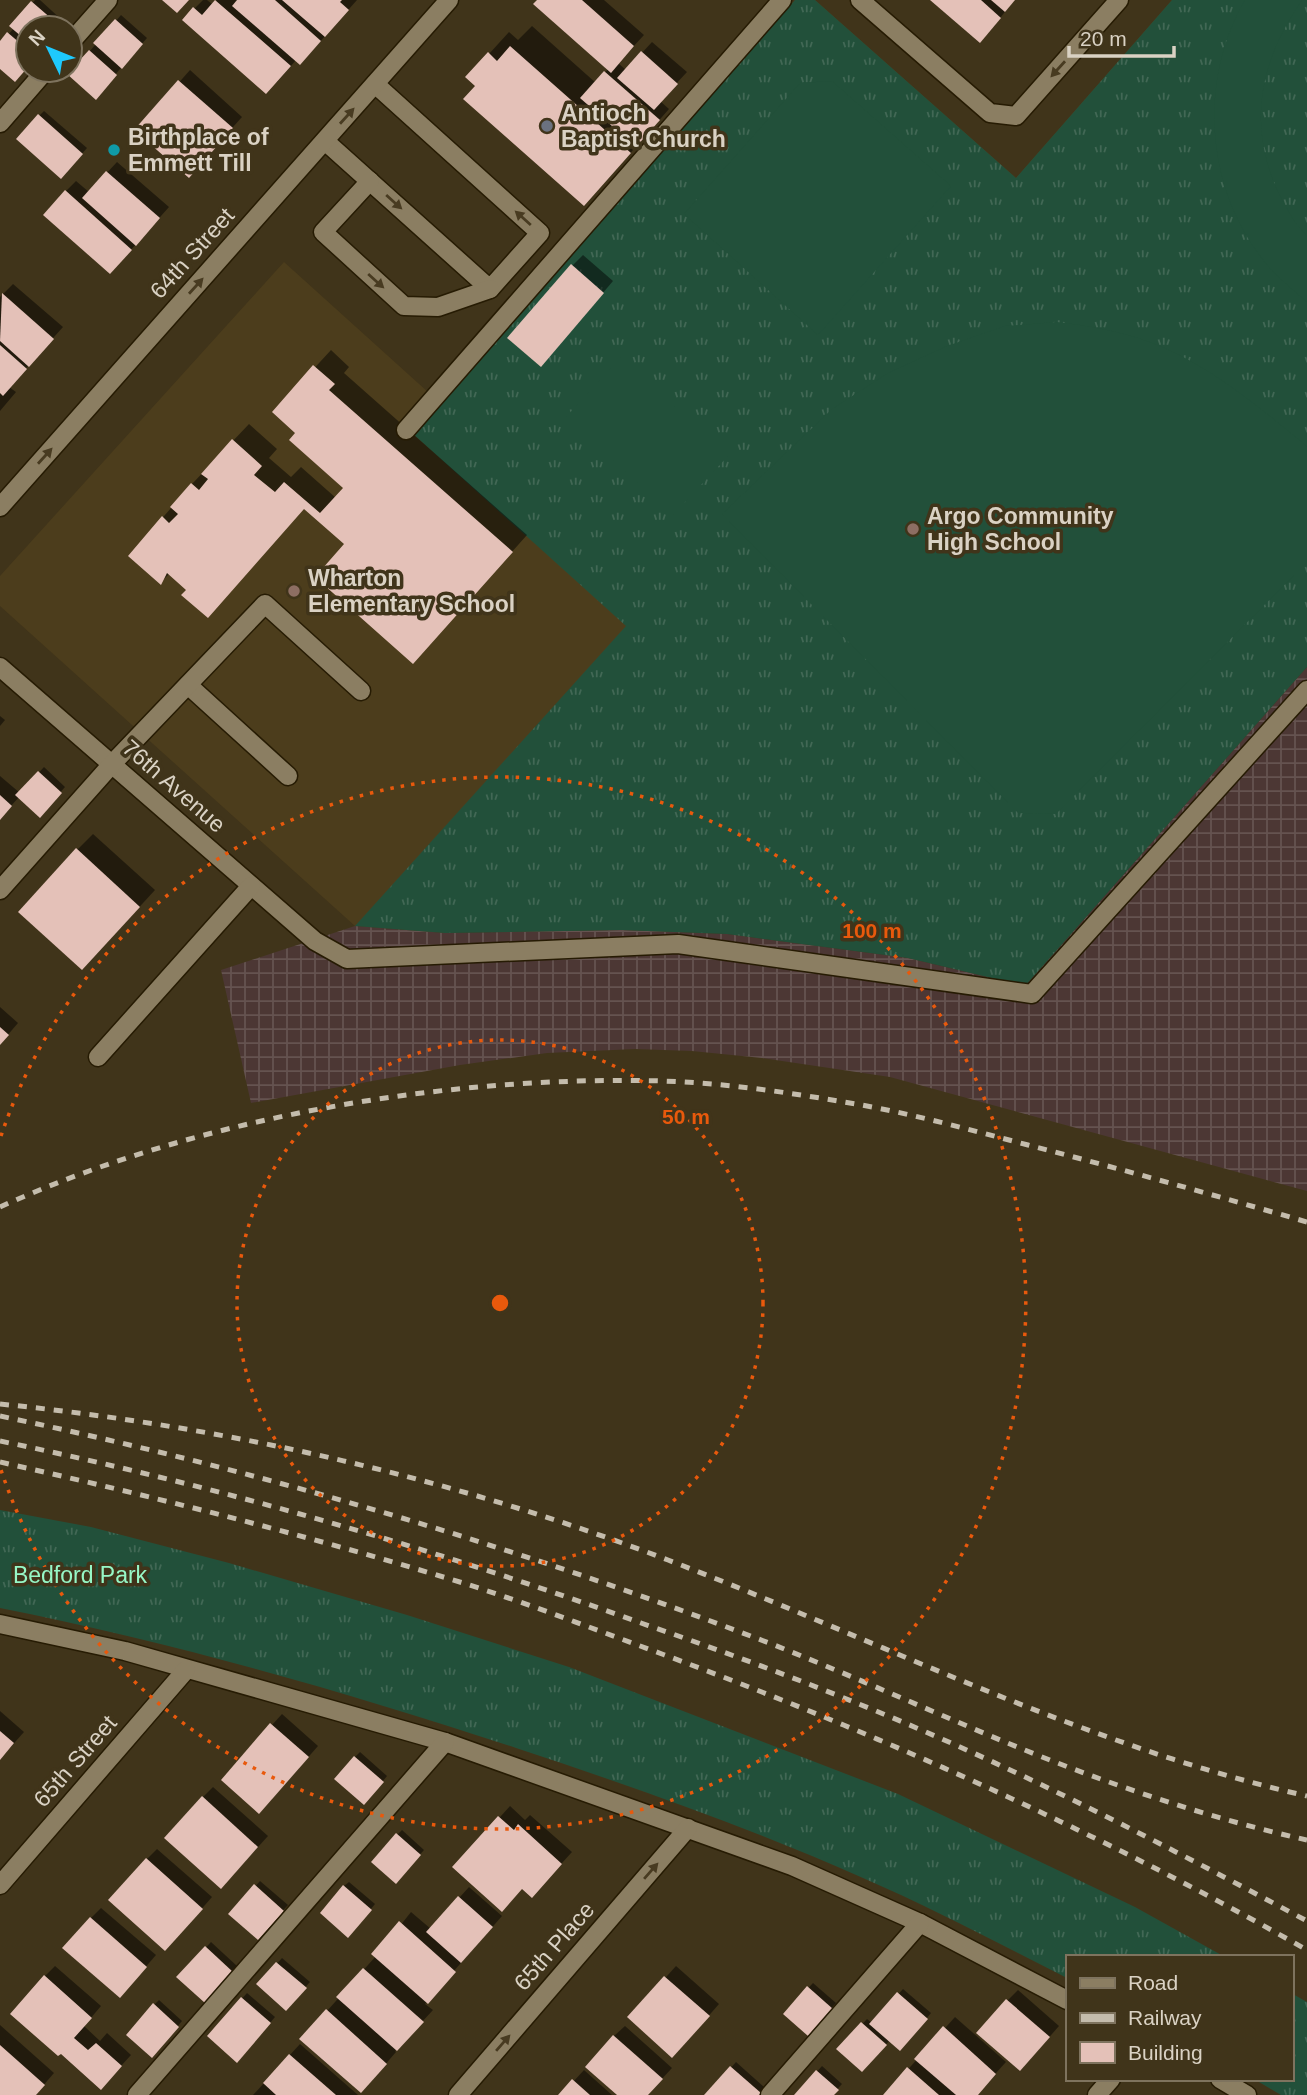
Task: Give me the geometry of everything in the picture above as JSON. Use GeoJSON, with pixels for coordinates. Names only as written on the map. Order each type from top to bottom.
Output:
{"type":"FeatureCollection","features":[{"type":"Feature","properties":{"kind":"street"},"geometry":{"type":"LineString","coordinates":[[84,27],[108,0]]}},
{"type":"Feature","properties":{"kind":"street","name":"64th Street"},"geometry":{"type":"LineString","coordinates":[[0,507],[449,0]]}},
{"type":"Feature","properties":{"kind":"street"},"geometry":{"type":"LineString","coordinates":[[406,430],[782,0]]}},
{"type":"Feature","properties":{"kind":"street"},"geometry":{"type":"LineString","coordinates":[[860,0],[990,113],[1016,116],[1119,0]]}},
{"type":"Feature","properties":{"kind":"street"},"geometry":{"type":"LineString","coordinates":[[0,123],[34,84]]}},
{"type":"Feature","properties":{"kind":"street"},"geometry":{"type":"LineString","coordinates":[[370,181],[323,232],[404,306],[438,307],[490,289],[540,233],[375,84]]}},
{"type":"Feature","properties":{"kind":"street"},"geometry":{"type":"LineString","coordinates":[[325,141],[490,289]]}},
{"type":"Feature","properties":{"kind":"street"},"geometry":{"type":"LineString","coordinates":[[0,891],[112,764],[265,604],[361,691]]}},
{"type":"Feature","properties":{"kind":"street","name":"76th Avenue"},"geometry":{"type":"LineString","coordinates":[[0,667],[315,942],[347,959],[678,944],[1032,994],[1307,690]]}},
{"type":"Feature","properties":{"kind":"street"},"geometry":{"type":"LineString","coordinates":[[188,685],[289,776]]}},
{"type":"Feature","properties":{"kind":"street"},"geometry":{"type":"LineString","coordinates":[[98,1056],[251,886]]}},
{"type":"Feature","properties":{"kind":"street"},"geometry":{"type":"LineString","coordinates":[[0,1624],[125,1651],[445,1742],[792,1866],[920,1923],[1066,1999]]}},
{"type":"Feature","properties":{"kind":"street","name":"65th Street"},"geometry":{"type":"LineString","coordinates":[[0,1885],[186,1670]]}},
{"type":"Feature","properties":{"kind":"street"},"geometry":{"type":"LineString","coordinates":[[137,2095],[445,1742]]}},
{"type":"Feature","properties":{"kind":"street","name":"65th Place"},"geometry":{"type":"LineString","coordinates":[[458,2095],[688,1828]]}},
{"type":"Feature","properties":{"kind":"street"},"geometry":{"type":"LineString","coordinates":[[770,2095],[920,1923]]}},
{"type":"Feature","properties":{"kind":"street"},"geometry":{"type":"LineString","coordinates":[[1097,2095],[1109,2081]]}},
{"type":"Feature","properties":{"kind":"street"},"geometry":{"type":"LineString","coordinates":[[1223,2081],[1247,2095]]}},
{"type":"Feature","properties":{"kind":"shaded area","name":"Argo Community High School"},"geometry":{"type":"Polygon","coordinates":[[[795,0],[815,0],[1016,178],[1172,0],[1307,0],[1307,667],[445,933],[355,926],[0,606],[0,576],[284,262],[439,402],[795,0]]]}},
{"type":"Feature","properties":{"kind":"shaded area"},"geometry":{"type":"Polygon","coordinates":[[[1307,667],[1307,1191],[890,1077],[762,1058],[692,1051],[635,1049],[547,1053],[460,1065],[251,1103],[221,970],[355,926],[445,933],[621,930],[727,934],[908,958],[1025,986],[1307,667]]]}},
{"type":"Feature","properties":{"kind":"green space","name":"Argo Community High School"},"geometry":{"type":"Polygon","coordinates":[[[795,0],[815,0],[1016,178],[1172,0],[1307,0],[1307,667],[1025,986],[908,958],[727,934],[621,930],[445,933],[355,926],[626,626],[412,433],[795,0]]]}},
{"type":"Feature","properties":{"kind":"green space"},"geometry":{"type":"Polygon","coordinates":[[[1245,0],[1302,0],[1276,46],[1268,69],[1261,117],[1268,166],[1278,192],[1294,221],[1307,237],[1307,302],[1274,273],[1240,225],[1227,194],[1219,162],[1215,95],[1230,30],[1245,0]]]}},
{"type":"Feature","properties":{"kind":"green space"},"geometry":{"type":"Polygon","coordinates":[[[832,81],[951,186],[818,335],[684,214],[800,83],[832,81]]]}},
{"type":"Feature","properties":{"kind":"green space"},"geometry":{"type":"Polygon","coordinates":[[[1057,322],[1117,332],[1173,352],[1231,386],[1302,442],[1307,447],[1307,562],[1056,814],[1018,813],[722,514],[832,409],[888,373],[947,346],[1005,326],[1057,322]]]}},
{"type":"Feature","properties":{"kind":"green space"},"geometry":{"type":"Polygon","coordinates":[[[621,357],[728,456],[673,515],[566,417],[621,357]]]}},
{"type":"Feature","properties":{"kind":"green space","name":"Bedford Park"},"geometry":{"type":"Polygon","coordinates":[[[0,1510],[91,1527],[229,1563],[407,1615],[569,1667],[898,1794],[1135,1907],[1221,1955],[1066,1955],[1066,1977],[863,1878],[735,1825],[604,1778],[325,1688],[131,1637],[0,1608],[0,1510]]]}},
{"type":"Feature","properties":{"kind":"green space"},"geometry":{"type":"Polygon","coordinates":[[[1293,1994],[1307,2002],[1307,2095],[1281,2095],[1257,2081],[1293,2081],[1293,1994]]]}},
{"type":"Feature","properties":{"kind":"building"},"geometry":{"type":"Polygon","coordinates":[[[162,0],[189,0],[177,13],[162,0]]]}},
{"type":"Feature","properties":{"kind":"building"},"geometry":{"type":"Polygon","coordinates":[[[215,0],[291,66],[266,94],[182,20],[193,7],[202,15],[215,0]]]}},
{"type":"Feature","properties":{"kind":"building"},"geometry":{"type":"Polygon","coordinates":[[[237,0],[275,0],[321,41],[300,65],[232,6],[237,0]]]}},
{"type":"Feature","properties":{"kind":"building"},"geometry":{"type":"Polygon","coordinates":[[[282,0],[342,0],[340,2],[349,10],[325,37],[282,0]]]}},
{"type":"Feature","properties":{"kind":"building"},"geometry":{"type":"Polygon","coordinates":[[[537,0],[582,0],[634,46],[611,73],[533,4],[537,0]]]}},
{"type":"Feature","properties":{"kind":"building"},"geometry":{"type":"Polygon","coordinates":[[[930,0],[981,0],[1001,18],[980,43],[930,0]]]}},
{"type":"Feature","properties":{"kind":"building"},"geometry":{"type":"Polygon","coordinates":[[[991,0],[1015,0],[1005,12],[991,0]]]}},
{"type":"Feature","properties":{"kind":"building"},"geometry":{"type":"Polygon","coordinates":[[[31,1],[46,14],[20,14],[31,1]]]}},
{"type":"Feature","properties":{"kind":"building"},"geometry":{"type":"Polygon","coordinates":[[[115,19],[143,44],[122,69],[93,43],[115,19]]]}},
{"type":"Feature","properties":{"kind":"building"},"geometry":{"type":"Polygon","coordinates":[[[7,32],[14,38],[14,81],[0,69],[0,41],[7,32]]]}},
{"type":"Feature","properties":{"kind":"building","name":"Antioch Baptist Church"},"geometry":{"type":"Polygon","coordinates":[[[510,46],[631,153],[584,206],[463,99],[475,86],[465,77],[488,52],[497,61],[510,46]]]}},
{"type":"Feature","properties":{"kind":"building"},"geometry":{"type":"Polygon","coordinates":[[[89,50],[117,75],[96,100],[78,84],[84,84],[84,55],[89,50]]]}},
{"type":"Feature","properties":{"kind":"building"},"geometry":{"type":"Polygon","coordinates":[[[641,51],[678,84],[654,110],[617,78],[641,51]]]}},
{"type":"Feature","properties":{"kind":"building"},"geometry":{"type":"Polygon","coordinates":[[[604,71],[660,120],[636,147],[580,98],[604,71]]]}},
{"type":"Feature","properties":{"kind":"building"},"geometry":{"type":"Polygon","coordinates":[[[178,80],[233,128],[189,178],[134,130],[178,80]]]}},
{"type":"Feature","properties":{"kind":"building"},"geometry":{"type":"Polygon","coordinates":[[[38,114],[83,154],[61,179],[16,139],[38,114]]]}},
{"type":"Feature","properties":{"kind":"building"},"geometry":{"type":"Polygon","coordinates":[[[106,171],[160,218],[136,246],[82,198],[106,171]]]}},
{"type":"Feature","properties":{"kind":"building"},"geometry":{"type":"Polygon","coordinates":[[[65,190],[132,250],[110,274],[43,215],[65,190]]]}},
{"type":"Feature","properties":{"kind":"building"},"geometry":{"type":"Polygon","coordinates":[[[571,264],[604,293],[541,367],[507,338],[571,264]]]}},
{"type":"Feature","properties":{"kind":"building"},"geometry":{"type":"Polygon","coordinates":[[[2,293],[54,339],[29,367],[0,341],[2,293]]]}},
{"type":"Feature","properties":{"kind":"building"},"geometry":{"type":"Polygon","coordinates":[[[0,345],[27,369],[3,396],[0,393],[0,345]]]}},
{"type":"Feature","properties":{"kind":"building"},"geometry":{"type":"Polygon","coordinates":[[[313,365],[335,384],[329,390],[513,552],[413,664],[315,577],[344,544],[304,509],[208,618],[181,595],[186,590],[167,573],[161,585],[128,556],[162,516],[169,523],[178,514],[170,507],[191,483],[199,490],[208,479],[201,474],[232,439],[262,466],[254,475],[275,492],[284,482],[320,513],[343,488],[289,440],[295,433],[272,412],[313,365]]]}},
{"type":"Feature","properties":{"kind":"building"},"geometry":{"type":"Polygon","coordinates":[[[38,771],[62,793],[40,818],[15,795],[38,771]]]}},
{"type":"Feature","properties":{"kind":"building"},"geometry":{"type":"Polygon","coordinates":[[[0,795],[12,806],[0,820],[0,795]]]}},
{"type":"Feature","properties":{"kind":"building"},"geometry":{"type":"Polygon","coordinates":[[[76,848],[140,907],[82,970],[18,912],[76,848]]]}},
{"type":"Feature","properties":{"kind":"building"},"geometry":{"type":"Polygon","coordinates":[[[0,1027],[9,1035],[0,1045],[0,1027]]]}},
{"type":"Feature","properties":{"kind":"building"},"geometry":{"type":"Polygon","coordinates":[[[270,1723],[309,1757],[259,1814],[221,1780],[270,1723]]]}},
{"type":"Feature","properties":{"kind":"building"},"geometry":{"type":"Polygon","coordinates":[[[0,1731],[14,1743],[0,1760],[0,1731]]]}},
{"type":"Feature","properties":{"kind":"building"},"geometry":{"type":"Polygon","coordinates":[[[354,1756],[384,1782],[364,1805],[334,1779],[354,1756]]]}},
{"type":"Feature","properties":{"kind":"building"},"geometry":{"type":"Polygon","coordinates":[[[202,1796],[258,1847],[221,1889],[164,1838],[202,1796]]]}},
{"type":"Feature","properties":{"kind":"building"},"geometry":{"type":"Polygon","coordinates":[[[498,1816],[514,1830],[518,1824],[562,1864],[532,1898],[522,1889],[502,1912],[452,1867],[498,1816]]]}},
{"type":"Feature","properties":{"kind":"building"},"geometry":{"type":"Polygon","coordinates":[[[396,1833],[421,1855],[396,1884],[371,1862],[396,1833]]]}},
{"type":"Feature","properties":{"kind":"building"},"geometry":{"type":"Polygon","coordinates":[[[146,1858],[203,1909],[165,1951],[108,1900],[146,1858]]]}},
{"type":"Feature","properties":{"kind":"building"},"geometry":{"type":"Polygon","coordinates":[[[254,1884],[284,1911],[258,1940],[228,1914],[254,1884]]]}},
{"type":"Feature","properties":{"kind":"building"},"geometry":{"type":"Polygon","coordinates":[[[343,1885],[372,1910],[348,1938],[320,1913],[343,1885]]]}},
{"type":"Feature","properties":{"kind":"building"},"geometry":{"type":"Polygon","coordinates":[[[458,1896],[493,1927],[461,1963],[426,1932],[458,1896]]]}},
{"type":"Feature","properties":{"kind":"building"},"geometry":{"type":"Polygon","coordinates":[[[90,1917],[147,1967],[120,1998],[62,1948],[90,1917]]]}},
{"type":"Feature","properties":{"kind":"building"},"geometry":{"type":"Polygon","coordinates":[[[399,1921],[456,1972],[428,2004],[371,1954],[399,1921]]]}},
{"type":"Feature","properties":{"kind":"building"},"geometry":{"type":"Polygon","coordinates":[[[205,1946],[233,1972],[205,2003],[176,1977],[205,1946]]]}},
{"type":"Feature","properties":{"kind":"building"},"geometry":{"type":"Polygon","coordinates":[[[276,1962],[307,1988],[286,2011],[256,1984],[276,1962]]]}},
{"type":"Feature","properties":{"kind":"building"},"geometry":{"type":"Polygon","coordinates":[[[363,1968],[424,2022],[397,2051],[336,1997],[363,1968]]]}},
{"type":"Feature","properties":{"kind":"building"},"geometry":{"type":"Polygon","coordinates":[[[44,1975],[92,2018],[74,2038],[88,2050],[96,2043],[122,2066],[101,2090],[10,2014],[44,1975]]]}},
{"type":"Feature","properties":{"kind":"building"},"geometry":{"type":"Polygon","coordinates":[[[664,1976],[710,2016],[672,2058],[627,2017],[664,1976]]]}},
{"type":"Feature","properties":{"kind":"building"},"geometry":{"type":"Polygon","coordinates":[[[807,1986],[833,2009],[808,2036],[783,2014],[807,1986]]]}},
{"type":"Feature","properties":{"kind":"building"},"geometry":{"type":"Polygon","coordinates":[[[897,1992],[928,2019],[900,2051],[869,2024],[897,1992]]]}},
{"type":"Feature","properties":{"kind":"building"},"geometry":{"type":"Polygon","coordinates":[[[241,1997],[271,2023],[237,2063],[207,2036],[241,1997]]]}},
{"type":"Feature","properties":{"kind":"building"},"geometry":{"type":"Polygon","coordinates":[[[1006,1999],[1050,2037],[1020,2071],[976,2033],[1006,1999]]]}},
{"type":"Feature","properties":{"kind":"building"},"geometry":{"type":"Polygon","coordinates":[[[153,2003],[179,2027],[152,2058],[126,2035],[153,2003]]]}},
{"type":"Feature","properties":{"kind":"building"},"geometry":{"type":"Polygon","coordinates":[[[326,2009],[387,2064],[361,2093],[299,2039],[326,2009]]]}},
{"type":"Feature","properties":{"kind":"building"},"geometry":{"type":"Polygon","coordinates":[[[861,2022],[887,2045],[862,2072],[836,2049],[861,2022]]]}},
{"type":"Feature","properties":{"kind":"building"},"geometry":{"type":"Polygon","coordinates":[[[943,2026],[996,2074],[978,2095],[956,2095],[914,2059],[943,2026]]]}},
{"type":"Feature","properties":{"kind":"building"},"geometry":{"type":"Polygon","coordinates":[[[613,2035],[663,2079],[648,2095],[617,2095],[585,2067],[613,2035]]]}},
{"type":"Feature","properties":{"kind":"building"},"geometry":{"type":"Polygon","coordinates":[[[0,2045],[45,2085],[36,2095],[0,2095],[0,2045]]]}},
{"type":"Feature","properties":{"kind":"building"},"geometry":{"type":"Polygon","coordinates":[[[289,2054],[336,2095],[276,2095],[263,2083],[289,2054]]]}},
{"type":"Feature","properties":{"kind":"building"},"geometry":{"type":"Polygon","coordinates":[[[730,2066],[761,2093],[704,2095],[730,2066]]]}},
{"type":"Feature","properties":{"kind":"building"},"geometry":{"type":"Polygon","coordinates":[[[907,2067],[939,2095],[883,2095],[907,2067]]]}},
{"type":"Feature","properties":{"kind":"building"},"geometry":{"type":"Polygon","coordinates":[[[816,2070],[839,2090],[834,2095],[794,2095],[816,2070]]]}},
{"type":"Feature","properties":{"kind":"building"},"geometry":{"type":"Polygon","coordinates":[[[572,2079],[590,2095],[558,2095],[572,2079]]]}},
{"type":"Feature","properties":{"kind":"railway"},"geometry":{"type":"LineString","coordinates":[[0,1207],[157,1148],[240,1126],[325,1108],[496,1086],[580,1081],[663,1081],[754,1088],[890,1111],[1098,1163],[1307,1222]]}},
{"type":"Feature","properties":{"kind":"railway"},"geometry":{"type":"LineString","coordinates":[[0,1404],[86,1414],[255,1442],[339,1460],[505,1504],[668,1560],[1063,1721],[1224,1775],[1307,1796]]}},
{"type":"Feature","properties":{"kind":"railway"},"geometry":{"type":"LineString","coordinates":[[0,1416],[196,1461],[485,1543],[769,1643],[1005,1742],[1116,1785],[1230,1821],[1307,1840]]}},
{"type":"Feature","properties":{"kind":"railway"},"geometry":{"type":"LineString","coordinates":[[0,1441],[163,1478],[324,1521],[483,1569],[679,1636],[868,1708],[989,1760],[1217,1873],[1307,1921]]}},
{"type":"Feature","properties":{"kind":"railway"},"geometry":{"type":"LineString","coordinates":[[0,1462],[117,1489],[348,1549],[463,1583],[662,1654],[827,1718],[990,1789],[1151,1866],[1307,1950]]}},
{"type":"Feature","properties":{"kind":"place","name":"Antioch Baptist Church"},"geometry":{"type":"Point","coordinates":[547,126]}},
{"type":"Feature","properties":{"kind":"place","name":"Birthplace of Emmett Till"},"geometry":{"type":"Point","coordinates":[114,150]}},
{"type":"Feature","properties":{"kind":"place","name":"Argo Community High School"},"geometry":{"type":"Point","coordinates":[913,529]}},
{"type":"Feature","properties":{"kind":"place","name":"Wharton Elementary School"},"geometry":{"type":"Point","coordinates":[294,591]}}]}
